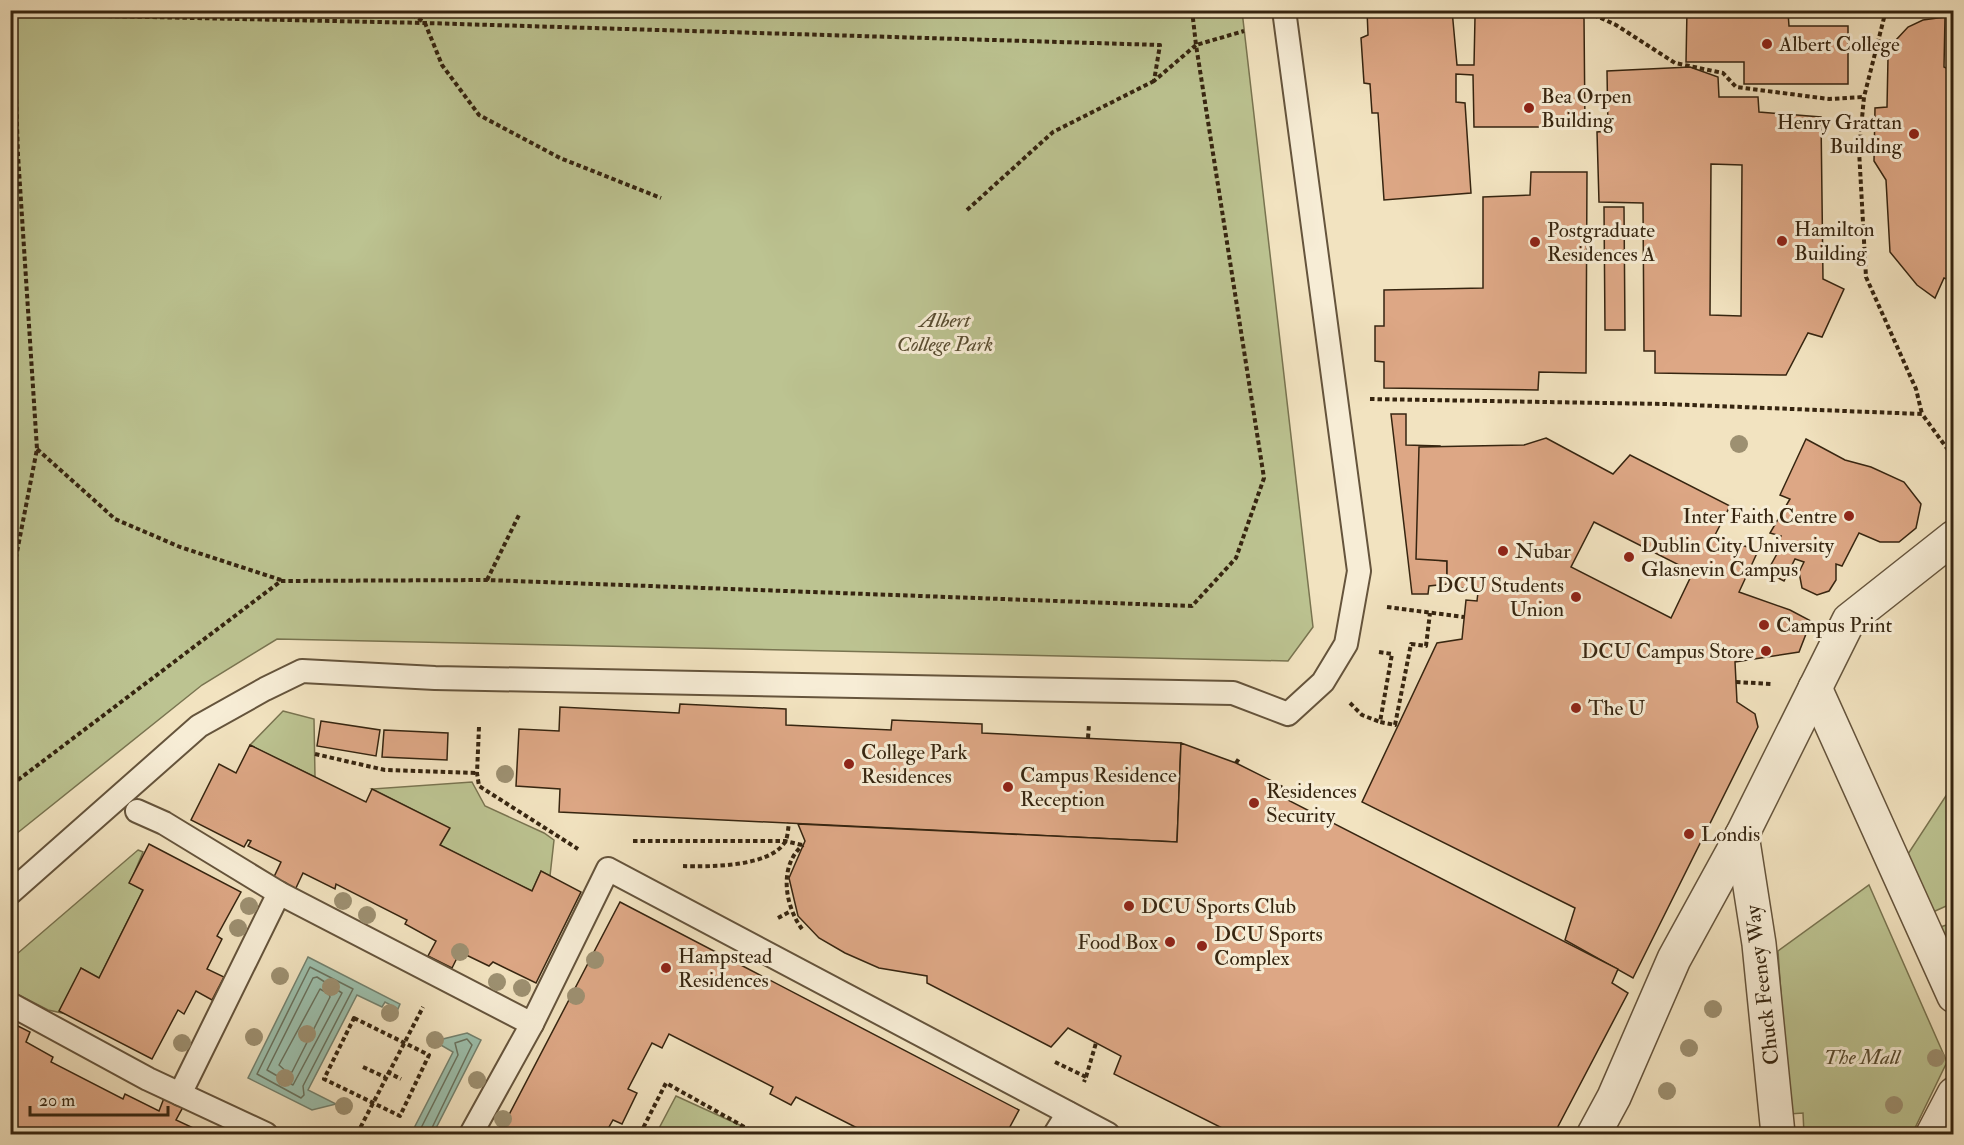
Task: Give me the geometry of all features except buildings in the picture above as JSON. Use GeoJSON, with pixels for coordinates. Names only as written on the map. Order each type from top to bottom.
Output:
{"type":"FeatureCollection","features":[{"type":"Feature","properties":{"kind":"street"},"geometry":{"type":"LineString","coordinates":[[1594,1134],[1614,1097],[1674,959],[1742,835],[1849,620],[1953,537]]}},
{"type":"Feature","properties":{"kind":"street"},"geometry":{"type":"LineString","coordinates":[[1815,688],[1953,996]]}},
{"type":"Feature","properties":{"kind":"street","name":"Chuck Feeney Way"},"geometry":{"type":"LineString","coordinates":[[1742,835],[1760,944],[1778,1134]]}},
{"type":"Feature","properties":{"kind":"street"},"geometry":{"type":"LineString","coordinates":[[1933,1134],[1953,1094]]}},
{"type":"Feature","properties":{"kind":"lane"},"geometry":{"type":"LineString","coordinates":[[10,893],[199,726],[302,671],[435,678],[1233,693],[1288,714],[1323,682],[1346,644],[1359,571],[1284,10]]}},
{"type":"Feature","properties":{"kind":"lane"},"geometry":{"type":"LineString","coordinates":[[137,811],[164,823],[279,893],[532,1024]]}},
{"type":"Feature","properties":{"kind":"lane"},"geometry":{"type":"LineString","coordinates":[[471,1134],[532,1024],[608,869],[1108,1134]]}},
{"type":"Feature","properties":{"kind":"lane"},"geometry":{"type":"LineString","coordinates":[[180,1094],[279,893]]}},
{"type":"Feature","properties":{"kind":"lane"},"geometry":{"type":"LineString","coordinates":[[10,1004],[148,1079],[267,1134]]}},
{"type":"Feature","properties":{"kind":"lane"},"geometry":{"type":"LineString","coordinates":[[1055,1134],[1068,1113]]}},
{"type":"Feature","properties":{"kind":"path"},"geometry":{"type":"LineString","coordinates":[[406,10],[425,23],[442,65],[479,115],[560,158],[661,198]]}},
{"type":"Feature","properties":{"kind":"path"},"geometry":{"type":"LineString","coordinates":[[37,449],[115,519],[180,547],[281,581],[487,580],[1192,606],[1236,558],[1264,478],[1192,10]]}},
{"type":"Feature","properties":{"kind":"path"},"geometry":{"type":"LineString","coordinates":[[1489,10],[1592,12],[1675,63],[1724,73],[1736,87],[1829,99],[1864,97]]}},
{"type":"Feature","properties":{"kind":"path"},"geometry":{"type":"LineString","coordinates":[[1886,10],[1864,97],[1859,150],[1866,277],[1916,389],[1922,414],[1953,458]]}},
{"type":"Feature","properties":{"kind":"path"},"geometry":{"type":"LineString","coordinates":[[10,588],[37,449],[18,155],[12,13],[1160,45],[1154,81]]}},
{"type":"Feature","properties":{"kind":"path"},"geometry":{"type":"LineString","coordinates":[[967,210],[1053,132],[1154,81],[1196,45],[1244,31]]}},
{"type":"Feature","properties":{"kind":"path"},"geometry":{"type":"LineString","coordinates":[[1370,399],[1664,404],[1922,414]]}},
{"type":"Feature","properties":{"kind":"path"},"geometry":{"type":"LineString","coordinates":[[487,580],[519,515]]}},
{"type":"Feature","properties":{"kind":"path"},"geometry":{"type":"LineString","coordinates":[[10,786],[281,581]]}},
{"type":"Feature","properties":{"kind":"path"},"geometry":{"type":"LineString","coordinates":[[1383,606],[1464,617]]}},
{"type":"Feature","properties":{"kind":"path"},"geometry":{"type":"LineString","coordinates":[[1345,698],[1362,715],[1395,725],[1410,644],[1426,646],[1430,613]]}},
{"type":"Feature","properties":{"kind":"path"},"geometry":{"type":"LineString","coordinates":[[1376,652],[1392,654],[1380,722]]}},
{"type":"Feature","properties":{"kind":"path"},"geometry":{"type":"LineString","coordinates":[[1088,738],[1089,723]]}},
{"type":"Feature","properties":{"kind":"path"},"geometry":{"type":"LineString","coordinates":[[480,727],[477,773],[479,786],[608,869]]}},
{"type":"Feature","properties":{"kind":"path"},"geometry":{"type":"LineString","coordinates":[[315,754],[385,770],[477,773]]}},
{"type":"Feature","properties":{"kind":"path"},"geometry":{"type":"LineString","coordinates":[[1236,763],[1240,757]]}},
{"type":"Feature","properties":{"kind":"path"},"geometry":{"type":"LineString","coordinates":[[677,866],[720,867],[771,855],[785,841],[789,823]]}},
{"type":"Feature","properties":{"kind":"path"},"geometry":{"type":"LineString","coordinates":[[624,841],[785,841],[802,845],[786,873],[790,911],[804,932]]}},
{"type":"Feature","properties":{"kind":"path"},"geometry":{"type":"LineString","coordinates":[[357,1134],[439,977]]}},
{"type":"Feature","properties":{"kind":"path"},"geometry":{"type":"LineString","coordinates":[[354,1018],[404,1042],[429,1055],[400,1116],[324,1079],[354,1018]]}},
{"type":"Feature","properties":{"kind":"path"},"geometry":{"type":"LineString","coordinates":[[1068,1113],[1086,1077],[1096,1043]]}},
{"type":"Feature","properties":{"kind":"path"},"geometry":{"type":"LineString","coordinates":[[1044,1057],[1086,1077]]}},
{"type":"Feature","properties":{"kind":"path"},"geometry":{"type":"LineString","coordinates":[[363,1067],[401,1079]]}},
{"type":"Feature","properties":{"kind":"path"},"geometry":{"type":"LineString","coordinates":[[640,1134],[666,1083],[757,1134]]}},
{"type":"Feature","properties":{"kind":"green space","name":"Albert College Park"},"geometry":{"type":"Polygon","coordinates":[[[11,10],[1242,11],[1313,627],[1288,661],[277,639],[202,685],[11,838],[11,10]]]}},
{"type":"Feature","properties":{"kind":"green space"},"geometry":{"type":"Polygon","coordinates":[[[283,711],[314,719],[315,777],[250,745],[283,711]]]}},
{"type":"Feature","properties":{"kind":"green space"},"geometry":{"type":"Polygon","coordinates":[[[472,782],[485,806],[544,833],[554,840],[550,876],[541,871],[532,891],[440,845],[449,828],[372,789],[472,782]]]}},
{"type":"Feature","properties":{"kind":"green space"},"geometry":{"type":"Polygon","coordinates":[[[1953,785],[1953,903],[1933,912],[1906,857],[1953,785]]]}},
{"type":"Feature","properties":{"kind":"green space"},"geometry":{"type":"Polygon","coordinates":[[[138,850],[143,852],[130,883],[143,890],[99,978],[81,968],[67,1014],[48,1010],[11,991],[10,960],[138,850]]]}},
{"type":"Feature","properties":{"kind":"green space","name":"The Mall"},"geometry":{"type":"Polygon","coordinates":[[[1869,885],[1947,1062],[1912,1134],[1804,1134],[1803,1113],[1789,1114],[1778,951],[1869,885]]]}},
{"type":"Feature","properties":{"kind":"green space"},"geometry":{"type":"Polygon","coordinates":[[[1953,923],[1953,956],[1940,927],[1953,923]]]}},
{"type":"Feature","properties":{"kind":"green space"},"geometry":{"type":"Polygon","coordinates":[[[676,1096],[744,1127],[741,1134],[656,1134],[676,1096]]]}},
{"type":"Feature","properties":{"kind":"water"},"geometry":{"type":"Polygon","coordinates":[[[308,957],[400,1004],[398,1009],[385,1002],[382,1007],[357,995],[308,1090],[336,1104],[312,1110],[248,1078],[308,957]]]}},
{"type":"Feature","properties":{"kind":"water"},"geometry":{"type":"Polygon","coordinates":[[[467,1033],[481,1040],[433,1134],[411,1134],[453,1052],[439,1044],[443,1039],[467,1033]]]}},
{"type":"Feature","properties":{"kind":"place","name":"Albert College"},"geometry":{"type":"Point","coordinates":[1767,44]}},
{"type":"Feature","properties":{"kind":"place","name":"Bea Orpen Building"},"geometry":{"type":"Point","coordinates":[1529,108]}},
{"type":"Feature","properties":{"kind":"place","name":"Henry Grattan Building"},"geometry":{"type":"Point","coordinates":[1914,134]}},
{"type":"Feature","properties":{"kind":"place","name":"Hamilton Building"},"geometry":{"type":"Point","coordinates":[1782,241]}},
{"type":"Feature","properties":{"kind":"place","name":"Postgraduate Residences A"},"geometry":{"type":"Point","coordinates":[1535,242]}},
{"type":"Feature","properties":{"kind":"place","name":"Inter Faith Centre"},"geometry":{"type":"Point","coordinates":[1849,516]}},
{"type":"Feature","properties":{"kind":"place","name":"Nubar"},"geometry":{"type":"Point","coordinates":[1503,551]}},
{"type":"Feature","properties":{"kind":"place","name":"Dublin City University Glasnevin Campus"},"geometry":{"type":"Point","coordinates":[1629,557]}},
{"type":"Feature","properties":{"kind":"place","name":"DCU Students Union"},"geometry":{"type":"Point","coordinates":[1576,597]}},
{"type":"Feature","properties":{"kind":"place","name":"Campus Print"},"geometry":{"type":"Point","coordinates":[1764,625]}},
{"type":"Feature","properties":{"kind":"place","name":"DCU Campus Store"},"geometry":{"type":"Point","coordinates":[1766,651]}},
{"type":"Feature","properties":{"kind":"place","name":"The U"},"geometry":{"type":"Point","coordinates":[1576,708]}},
{"type":"Feature","properties":{"kind":"place","name":"College Park Residences"},"geometry":{"type":"Point","coordinates":[849,764]}},
{"type":"Feature","properties":{"kind":"place","name":"Campus Residence Reception"},"geometry":{"type":"Point","coordinates":[1008,787]}},
{"type":"Feature","properties":{"kind":"place","name":"Residences Security"},"geometry":{"type":"Point","coordinates":[1254,803]}},
{"type":"Feature","properties":{"kind":"place","name":"Londis"},"geometry":{"type":"Point","coordinates":[1689,834]}},
{"type":"Feature","properties":{"kind":"place","name":"DCU Sports Club"},"geometry":{"type":"Point","coordinates":[1129,906]}},
{"type":"Feature","properties":{"kind":"place","name":"Food Box"},"geometry":{"type":"Point","coordinates":[1170,942]}},
{"type":"Feature","properties":{"kind":"place","name":"DCU Sports Complex"},"geometry":{"type":"Point","coordinates":[1202,946]}},
{"type":"Feature","properties":{"kind":"place","name":"Hampstead Residences"},"geometry":{"type":"Point","coordinates":[666,968]}}]}
